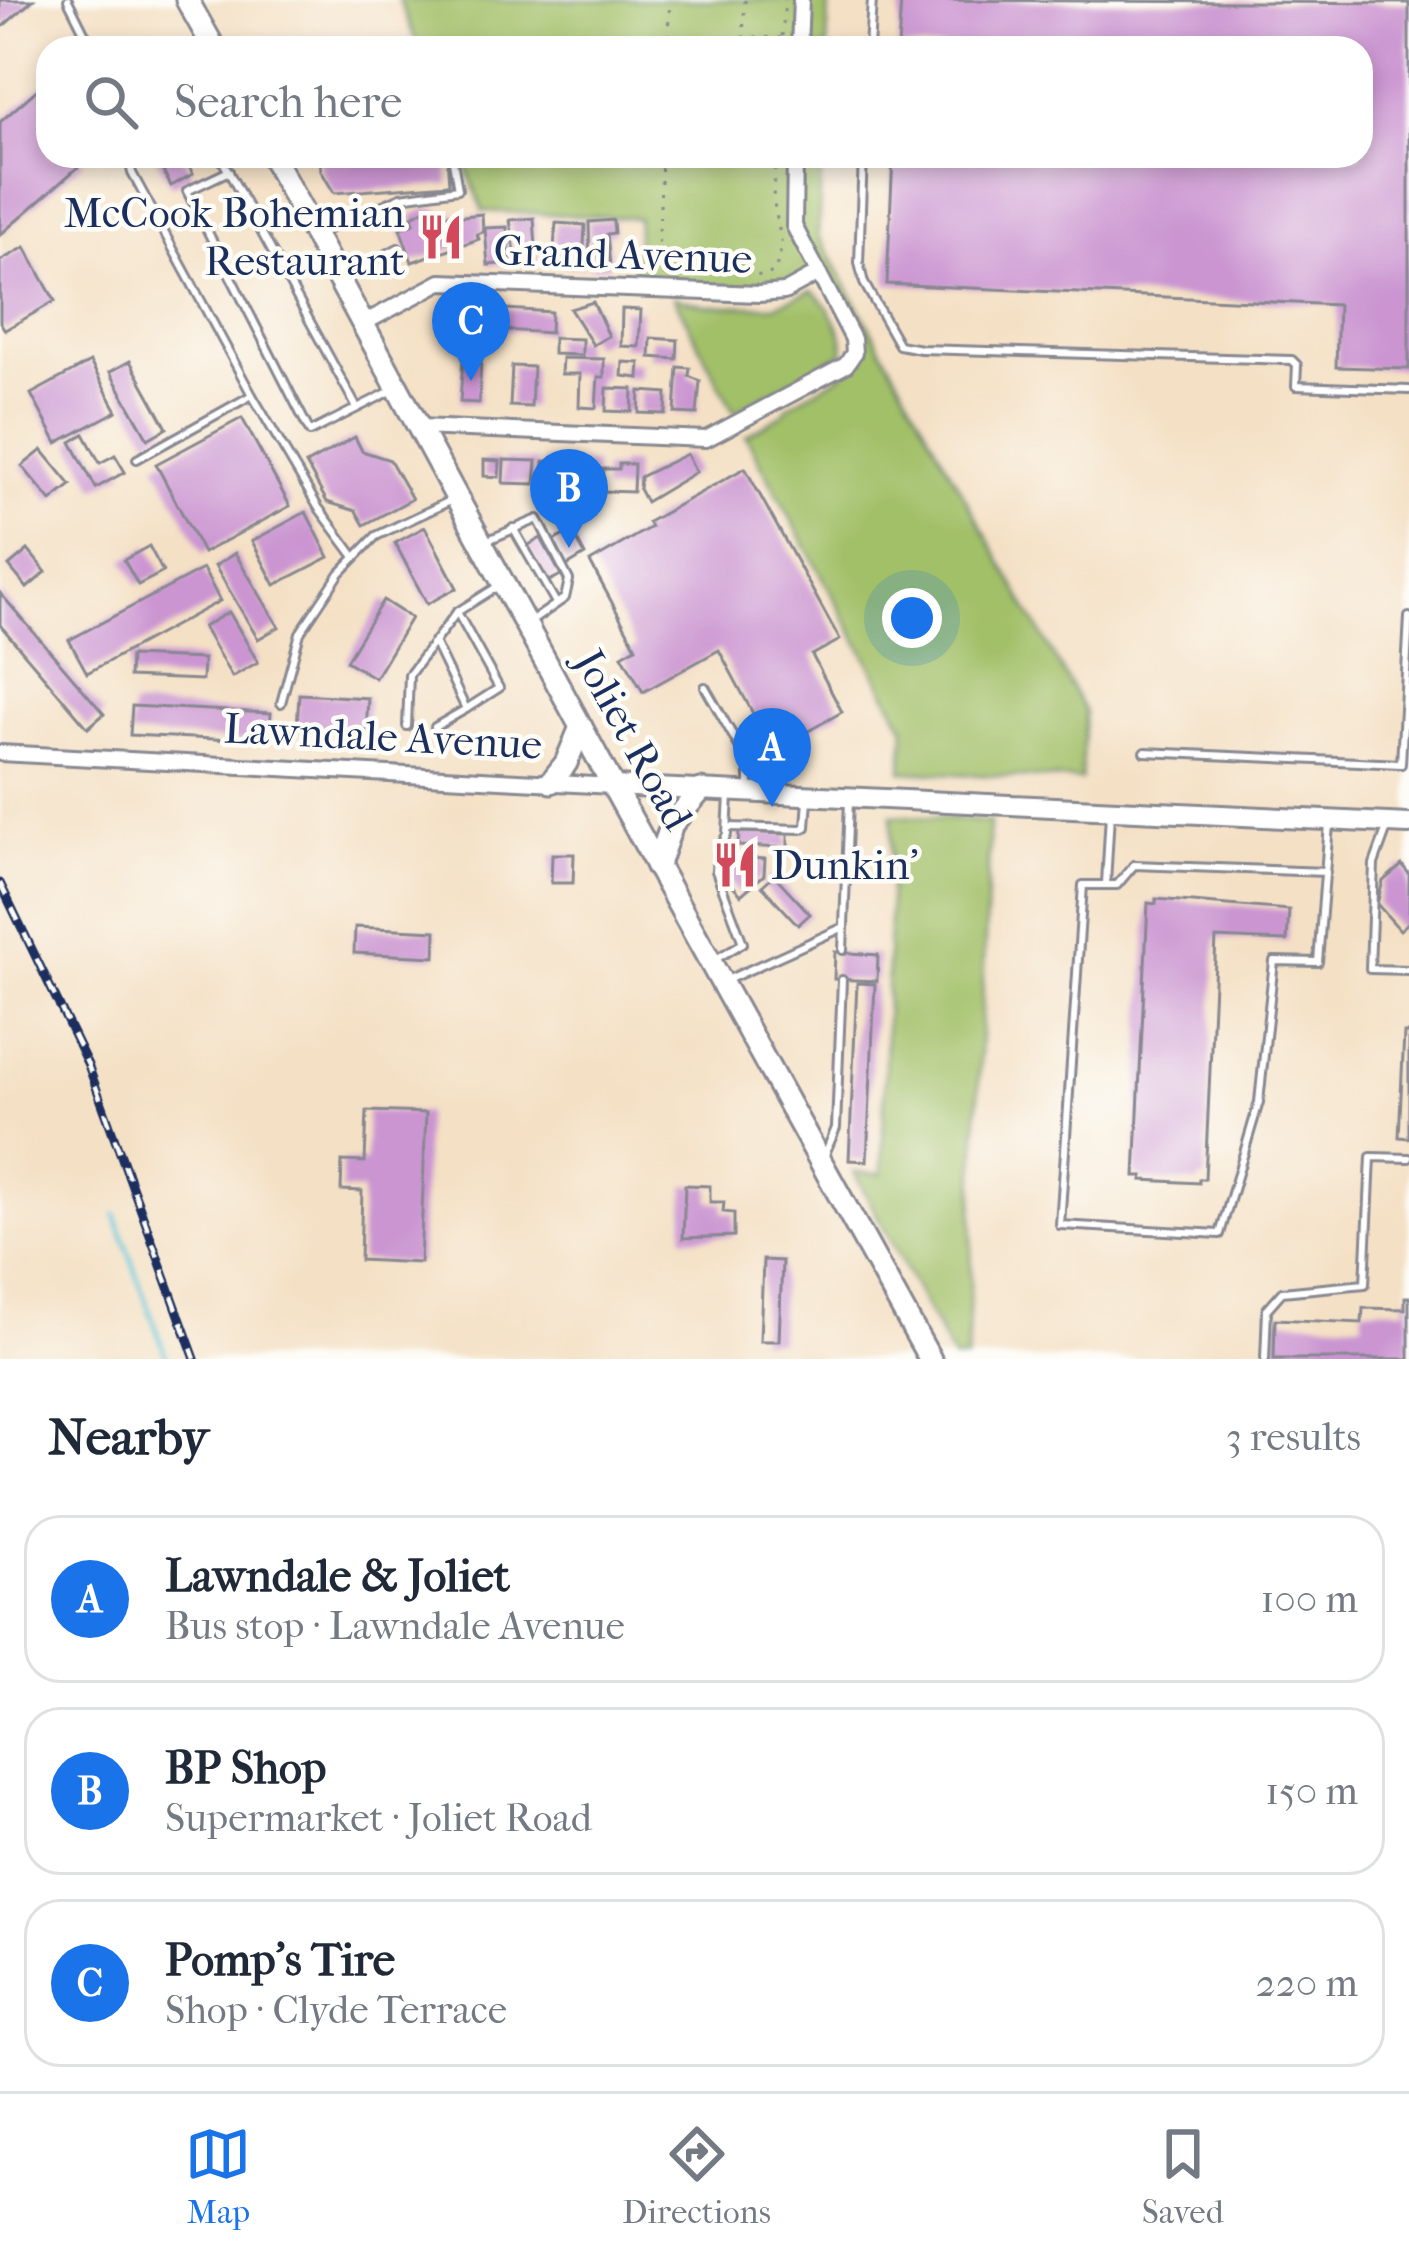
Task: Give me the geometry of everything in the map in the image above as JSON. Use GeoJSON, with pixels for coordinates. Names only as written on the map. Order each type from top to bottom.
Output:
{"type":"FeatureCollection","features":[{"type":"Feature","properties":{"kind":"main road"},"geometry":{"type":"LineString","coordinates":[[187,0],[207,36]]}},
{"type":"Feature","properties":{"kind":"main road","name":"Joliet Road"},"geometry":{"type":"LineString","coordinates":[[279,168],[581,728],[930,1359]]}},
{"type":"Feature","properties":{"kind":"main road"},"geometry":{"type":"LineString","coordinates":[[551,782],[566,763],[581,728]]}},
{"type":"Feature","properties":{"kind":"main road"},"geometry":{"type":"LineString","coordinates":[[657,867],[672,824],[701,790]]}},
{"type":"Feature","properties":{"kind":"street"},"geometry":{"type":"LineString","coordinates":[[800,36],[801,0]]}},
{"type":"Feature","properties":{"kind":"street"},"geometry":{"type":"LineString","coordinates":[[419,427],[706,439],[846,365],[854,353],[853,339],[794,226],[795,168]]}},
{"type":"Feature","properties":{"kind":"street","name":"Grand Avenue"},"geometry":{"type":"LineString","coordinates":[[362,324],[441,282],[759,295],[784,292],[817,274]]}},
{"type":"Feature","properties":{"kind":"street","name":"Lawndale Avenue"},"geometry":{"type":"LineString","coordinates":[[1,751],[1399,824]]}},
{"type":"Feature","properties":{"kind":"lane"},"geometry":{"type":"LineString","coordinates":[[68,0],[86,36]]}},
{"type":"Feature","properties":{"kind":"lane"},"geometry":{"type":"LineString","coordinates":[[870,36],[872,0]]}},
{"type":"Feature","properties":{"kind":"lane"},"geometry":{"type":"LineString","coordinates":[[131,168],[318,507],[355,557]]}},
{"type":"Feature","properties":{"kind":"lane"},"geometry":{"type":"LineString","coordinates":[[227,168],[357,408]]}},
{"type":"Feature","properties":{"kind":"lane"},"geometry":{"type":"LineString","coordinates":[[314,235],[400,196],[458,189],[454,168]]}},
{"type":"Feature","properties":{"kind":"lane"},"geometry":{"type":"LineString","coordinates":[[863,168],[859,262],[865,283],[899,345],[1292,360],[1298,365],[1296,386],[1409,390]]}},
{"type":"Feature","properties":{"kind":"lane"},"geometry":{"type":"LineString","coordinates":[[229,171],[187,191],[310,432],[398,388]]}},
{"type":"Feature","properties":{"kind":"lane"},"geometry":{"type":"LineString","coordinates":[[339,280],[398,248]]}},
{"type":"Feature","properties":{"kind":"lane"},"geometry":{"type":"LineString","coordinates":[[137,459],[253,394]]}},
{"type":"Feature","properties":{"kind":"lane"},"geometry":{"type":"LineString","coordinates":[[281,704],[300,633],[340,573],[376,536],[457,497]]}},
{"type":"Feature","properties":{"kind":"lane"},"geometry":{"type":"LineString","coordinates":[[482,543],[538,519],[569,580],[565,598],[526,626]]}},
{"type":"Feature","properties":{"kind":"lane"},"geometry":{"type":"LineString","coordinates":[[513,529],[557,605]]}},
{"type":"Feature","properties":{"kind":"lane"},"geometry":{"type":"LineString","coordinates":[[407,726],[409,675],[457,612],[503,584]]}},
{"type":"Feature","properties":{"kind":"lane"},"geometry":{"type":"LineString","coordinates":[[435,727],[500,688],[457,612]]}},
{"type":"Feature","properties":{"kind":"lane"},"geometry":{"type":"LineString","coordinates":[[1145,752],[1401,764],[1409,617]]}},
{"type":"Feature","properties":{"kind":"lane"},"geometry":{"type":"LineString","coordinates":[[434,642],[466,709]]}},
{"type":"Feature","properties":{"kind":"lane"},"geometry":{"type":"LineString","coordinates":[[705,687],[748,764],[716,871],[743,943],[710,962]]}},
{"type":"Feature","properties":{"kind":"lane"},"geometry":{"type":"LineString","coordinates":[[727,827],[802,829],[808,795]]}},
{"type":"Feature","properties":{"kind":"lane"},"geometry":{"type":"LineString","coordinates":[[843,950],[849,797]]}},
{"type":"Feature","properties":{"kind":"lane"},"geometry":{"type":"LineString","coordinates":[[1106,885],[1110,810]]}},
{"type":"Feature","properties":{"kind":"lane"},"geometry":{"type":"LineString","coordinates":[[1326,872],[1134,865],[1117,885],[1084,885],[1060,1225],[1220,1234],[1259,1102],[1274,961],[1318,962],[1326,872],[1330,820]]}},
{"type":"Feature","properties":{"kind":"lane"},"geometry":{"type":"LineString","coordinates":[[1399,824],[1374,864],[1370,969],[1409,970]]}},
{"type":"Feature","properties":{"kind":"lane"},"geometry":{"type":"LineString","coordinates":[[722,983],[844,927]]}},
{"type":"Feature","properties":{"kind":"lane"},"geometry":{"type":"LineString","coordinates":[[820,1161],[836,1128],[842,980]]}},
{"type":"Feature","properties":{"kind":"lane"},"geometry":{"type":"LineString","coordinates":[[1265,1359],[1267,1309],[1282,1292],[1365,1284],[1371,1157],[1409,1158]]}},
{"type":"Feature","properties":{"kind":"path"},"geometry":{"type":"LineString","coordinates":[[668,36],[670,0]]}},
{"type":"Feature","properties":{"kind":"path"},"geometry":{"type":"LineString","coordinates":[[743,36],[745,0]]}},
{"type":"Feature","properties":{"kind":"path"},"geometry":{"type":"LineString","coordinates":[[781,36],[785,0]]}},
{"type":"Feature","properties":{"kind":"path"},"geometry":{"type":"LineString","coordinates":[[662,168],[658,258],[665,277],[722,270],[764,276],[775,271],[782,247],[773,198],[775,168]]}},
{"type":"Feature","properties":{"kind":"green space"},"geometry":{"type":"Polygon","coordinates":[[[399,0],[829,0],[828,36],[414,36],[399,0]]]}},
{"type":"Feature","properties":{"kind":"green space"},"geometry":{"type":"Polygon","coordinates":[[[467,168],[821,168],[818,235],[1085,712],[1081,780],[902,771],[905,728],[746,436],[842,374],[862,351],[854,320],[824,266],[785,289],[634,285],[638,218],[483,211],[467,168]]]}},
{"type":"Feature","properties":{"kind":"green space"},"geometry":{"type":"Polygon","coordinates":[[[812,291],[834,319],[843,353],[734,412],[674,297],[708,306],[774,306],[812,291]]]}},
{"type":"Feature","properties":{"kind":"green space"},"geometry":{"type":"Polygon","coordinates":[[[892,815],[990,822],[967,1359],[953,1359],[854,1172],[882,1174],[892,815]]]}},
{"type":"Feature","properties":{"kind":"building"},"geometry":{"type":"Polygon","coordinates":[[[0,0],[33,0],[0,29],[0,0]]]}},
{"type":"Feature","properties":{"kind":"building"},"geometry":{"type":"Polygon","coordinates":[[[901,0],[1409,3],[1409,369],[1336,367],[1338,305],[887,284],[892,168],[1373,168],[1373,36],[899,36],[901,0]]]}},
{"type":"Feature","properties":{"kind":"building"},"geometry":{"type":"Polygon","coordinates":[[[36,90],[36,168],[77,168],[0,235],[0,122],[36,90]]]}},
{"type":"Feature","properties":{"kind":"building"},"geometry":{"type":"Polygon","coordinates":[[[161,168],[190,168],[193,174],[171,186],[161,168]]]}},
{"type":"Feature","properties":{"kind":"building"},"geometry":{"type":"Polygon","coordinates":[[[448,168],[449,184],[334,193],[321,171],[448,168]]]}},
{"type":"Feature","properties":{"kind":"building","name":"McCook Bohemian Restaurant"},"geometry":{"type":"Polygon","coordinates":[[[426,209],[440,210],[442,216],[482,214],[483,232],[477,234],[479,239],[412,262],[400,228],[414,223],[412,216],[426,209]]]}},
{"type":"Feature","properties":{"kind":"building"},"geometry":{"type":"Polygon","coordinates":[[[534,218],[537,262],[517,264],[510,220],[534,218]]]}},
{"type":"Feature","properties":{"kind":"building"},"geometry":{"type":"Polygon","coordinates":[[[613,220],[614,233],[607,234],[610,266],[590,268],[589,222],[613,220]]]}},
{"type":"Feature","properties":{"kind":"building"},"geometry":{"type":"Polygon","coordinates":[[[556,223],[585,225],[583,267],[553,260],[556,223]]]}},
{"type":"Feature","properties":{"kind":"building"},"geometry":{"type":"Polygon","coordinates":[[[507,227],[510,263],[488,265],[485,228],[507,227]]]}},
{"type":"Feature","properties":{"kind":"building"},"geometry":{"type":"Polygon","coordinates":[[[25,247],[55,301],[5,330],[0,322],[0,261],[25,247]]]}},
{"type":"Feature","properties":{"kind":"building"},"geometry":{"type":"Polygon","coordinates":[[[455,301],[484,303],[482,346],[453,345],[455,301]]]}},
{"type":"Feature","properties":{"kind":"building"},"geometry":{"type":"Polygon","coordinates":[[[593,302],[609,336],[593,345],[570,309],[593,302]]]}},
{"type":"Feature","properties":{"kind":"building"},"geometry":{"type":"Polygon","coordinates":[[[506,309],[551,312],[550,333],[505,330],[506,309]]]}},
{"type":"Feature","properties":{"kind":"building"},"geometry":{"type":"Polygon","coordinates":[[[622,309],[641,310],[639,347],[621,346],[622,309]]]}},
{"type":"Feature","properties":{"kind":"building"},"geometry":{"type":"Polygon","coordinates":[[[553,338],[582,339],[582,355],[553,354],[553,338]]]}},
{"type":"Feature","properties":{"kind":"building"},"geometry":{"type":"Polygon","coordinates":[[[651,338],[678,340],[677,359],[650,357],[651,338]]]}},
{"type":"Feature","properties":{"kind":"building"},"geometry":{"type":"Polygon","coordinates":[[[562,358],[604,359],[596,408],[579,407],[580,374],[561,374],[562,358]]]}},
{"type":"Feature","properties":{"kind":"building"},"geometry":{"type":"Polygon","coordinates":[[[463,359],[481,360],[479,403],[460,402],[463,359]]]}},
{"type":"Feature","properties":{"kind":"building"},"geometry":{"type":"Polygon","coordinates":[[[130,361],[167,428],[148,439],[110,372],[130,361]]]}},
{"type":"Feature","properties":{"kind":"building"},"geometry":{"type":"Polygon","coordinates":[[[90,362],[117,411],[57,443],[31,394],[90,362]]]}},
{"type":"Feature","properties":{"kind":"building"},"geometry":{"type":"Polygon","coordinates":[[[623,362],[640,363],[639,378],[622,376],[623,362]]]}},
{"type":"Feature","properties":{"kind":"building"},"geometry":{"type":"Polygon","coordinates":[[[512,366],[533,367],[531,407],[510,406],[512,366]]]}},
{"type":"Feature","properties":{"kind":"building"},"geometry":{"type":"Polygon","coordinates":[[[678,367],[690,368],[689,376],[700,381],[697,414],[675,413],[678,367]]]}},
{"type":"Feature","properties":{"kind":"building"},"geometry":{"type":"Polygon","coordinates":[[[607,388],[633,389],[632,412],[606,411],[607,388]]]}},
{"type":"Feature","properties":{"kind":"building"},"geometry":{"type":"Polygon","coordinates":[[[640,391],[667,393],[666,414],[639,413],[640,391]]]}},
{"type":"Feature","properties":{"kind":"building"},"geometry":{"type":"Polygon","coordinates":[[[242,418],[290,506],[203,553],[156,464],[242,418]]]}},
{"type":"Feature","properties":{"kind":"building"},"geometry":{"type":"Polygon","coordinates":[[[84,434],[100,463],[115,455],[125,472],[96,488],[71,442],[84,434]]]}},
{"type":"Feature","properties":{"kind":"building"},"geometry":{"type":"Polygon","coordinates":[[[355,437],[362,451],[390,460],[412,499],[364,525],[356,511],[327,502],[306,464],[355,437]]]}},
{"type":"Feature","properties":{"kind":"building"},"geometry":{"type":"Polygon","coordinates":[[[42,450],[71,485],[51,501],[22,466],[42,450]]]}},
{"type":"Feature","properties":{"kind":"building"},"geometry":{"type":"Polygon","coordinates":[[[687,454],[696,472],[646,502],[639,489],[640,477],[687,454]]]}},
{"type":"Feature","properties":{"kind":"building"},"geometry":{"type":"Polygon","coordinates":[[[484,460],[500,461],[499,477],[484,476],[484,460]]]}},
{"type":"Feature","properties":{"kind":"building"},"geometry":{"type":"Polygon","coordinates":[[[504,460],[537,461],[535,484],[503,483],[504,460]]]}},
{"type":"Feature","properties":{"kind":"building"},"geometry":{"type":"Polygon","coordinates":[[[544,461],[564,462],[562,502],[541,501],[544,461]]]}},
{"type":"Feature","properties":{"kind":"building"},"geometry":{"type":"Polygon","coordinates":[[[568,463],[595,464],[594,485],[584,484],[583,507],[566,506],[568,463]]]}},
{"type":"Feature","properties":{"kind":"building"},"geometry":{"type":"Polygon","coordinates":[[[619,464],[634,464],[633,492],[603,491],[603,469],[619,469],[619,464]]]}},
{"type":"Feature","properties":{"kind":"building"},"geometry":{"type":"Polygon","coordinates":[[[745,468],[840,640],[812,655],[842,712],[773,751],[719,650],[643,692],[622,655],[636,647],[590,562],[651,527],[648,522],[745,468]]]}},
{"type":"Feature","properties":{"kind":"building"},"geometry":{"type":"Polygon","coordinates":[[[306,512],[329,557],[275,585],[252,541],[306,512]]]}},
{"type":"Feature","properties":{"kind":"building"},"geometry":{"type":"Polygon","coordinates":[[[425,527],[457,588],[427,604],[395,543],[425,527]]]}},
{"type":"Feature","properties":{"kind":"building"},"geometry":{"type":"Polygon","coordinates":[[[572,531],[585,555],[567,566],[553,541],[572,531]]]}},
{"type":"Feature","properties":{"kind":"building"},"geometry":{"type":"Polygon","coordinates":[[[541,538],[561,575],[547,582],[527,546],[541,538]]]}},
{"type":"Feature","properties":{"kind":"building"},"geometry":{"type":"Polygon","coordinates":[[[149,546],[163,572],[138,585],[124,560],[149,546]]]}},
{"type":"Feature","properties":{"kind":"building"},"geometry":{"type":"Polygon","coordinates":[[[28,550],[46,572],[27,588],[9,566],[28,550]]]}},
{"type":"Feature","properties":{"kind":"building"},"geometry":{"type":"Polygon","coordinates":[[[235,553],[279,627],[258,639],[215,566],[235,553]]]}},
{"type":"Feature","properties":{"kind":"building"},"geometry":{"type":"Polygon","coordinates":[[[203,569],[220,601],[87,673],[69,640],[203,569]]]}},
{"type":"Feature","properties":{"kind":"building"},"geometry":{"type":"Polygon","coordinates":[[[0,593],[104,714],[88,728],[0,625],[0,593]]]}},
{"type":"Feature","properties":{"kind":"building"},"geometry":{"type":"Polygon","coordinates":[[[383,600],[411,618],[375,678],[346,661],[383,600]]]}},
{"type":"Feature","properties":{"kind":"building"},"geometry":{"type":"Polygon","coordinates":[[[229,612],[258,662],[232,677],[203,627],[229,612]]]}},
{"type":"Feature","properties":{"kind":"building"},"geometry":{"type":"Polygon","coordinates":[[[130,656],[203,659],[202,680],[129,677],[130,656]]]}},
{"type":"Feature","properties":{"kind":"building"},"geometry":{"type":"Polygon","coordinates":[[[299,694],[368,698],[366,733],[297,729],[299,694]]]}},
{"type":"Feature","properties":{"kind":"building"},"geometry":{"type":"Polygon","coordinates":[[[132,706],[271,713],[270,730],[255,729],[255,741],[130,735],[132,706]]]}},
{"type":"Feature","properties":{"kind":"building"},"geometry":{"type":"Polygon","coordinates":[[[739,832],[788,834],[788,848],[738,846],[739,832]]]}},
{"type":"Feature","properties":{"kind":"building"},"geometry":{"type":"Polygon","coordinates":[[[552,854],[574,854],[573,883],[551,883],[552,854]]]}},
{"type":"Feature","properties":{"kind":"building"},"geometry":{"type":"Polygon","coordinates":[[[724,857],[765,859],[764,875],[741,895],[723,874],[724,857]]]}},
{"type":"Feature","properties":{"kind":"building"},"geometry":{"type":"Polygon","coordinates":[[[1402,865],[1409,874],[1409,922],[1400,930],[1377,904],[1383,881],[1402,865]]]}},
{"type":"Feature","properties":{"kind":"building"},"geometry":{"type":"Polygon","coordinates":[[[774,875],[810,914],[798,925],[762,886],[774,875]]]}},
{"type":"Feature","properties":{"kind":"building"},"geometry":{"type":"Polygon","coordinates":[[[1156,899],[1289,910],[1287,941],[1216,938],[1205,1179],[1199,1183],[1135,1176],[1148,903],[1156,904],[1156,899]]]}},
{"type":"Feature","properties":{"kind":"building"},"geometry":{"type":"Polygon","coordinates":[[[355,927],[436,931],[435,957],[354,953],[355,927]]]}},
{"type":"Feature","properties":{"kind":"building"},"geometry":{"type":"Polygon","coordinates":[[[835,952],[878,955],[877,981],[834,979],[835,952]]]}},
{"type":"Feature","properties":{"kind":"building"},"geometry":{"type":"Polygon","coordinates":[[[857,983],[875,984],[867,1161],[849,1160],[857,983]]]}},
{"type":"Feature","properties":{"kind":"building"},"geometry":{"type":"Polygon","coordinates":[[[1404,1033],[1409,1033],[1409,1138],[1399,1137],[1404,1033]]]}},
{"type":"Feature","properties":{"kind":"building"},"geometry":{"type":"Polygon","coordinates":[[[367,1111],[426,1113],[420,1263],[360,1260],[362,1191],[341,1190],[342,1161],[365,1162],[367,1111]]]}},
{"type":"Feature","properties":{"kind":"building"},"geometry":{"type":"Polygon","coordinates":[[[685,1185],[710,1186],[710,1202],[724,1202],[723,1212],[734,1213],[734,1236],[683,1238],[685,1185]]]}},
{"type":"Feature","properties":{"kind":"building"},"geometry":{"type":"Polygon","coordinates":[[[763,1260],[782,1261],[779,1341],[760,1341],[763,1260]]]}},
{"type":"Feature","properties":{"kind":"building"},"geometry":{"type":"Polygon","coordinates":[[[1405,1297],[1409,1297],[1409,1359],[1274,1359],[1275,1319],[1362,1323],[1363,1308],[1405,1309],[1405,1297]]]}},
{"type":"Feature","properties":{"kind":"waterway"},"geometry":{"type":"LineString","coordinates":[[115,1214],[167,1359]]}},
{"type":"Feature","properties":{"kind":"railway"},"geometry":{"type":"LineString","coordinates":[[0,883],[88,1065],[195,1359]]}},
{"type":"Feature","properties":{"kind":"place","name":"McCook Bohemian Restaurant"},"geometry":{"type":"Point","coordinates":[441,237]}},
{"type":"Feature","properties":{"kind":"place","name":"Pomp's Tire"},"geometry":{"type":"Point","coordinates":[471,381]}},
{"type":"Feature","properties":{"kind":"place","name":"BP Shop"},"geometry":{"type":"Point","coordinates":[569,548]}},
{"type":"Feature","properties":{"kind":"place","name":"Lawndale & Joliet"},"geometry":{"type":"Point","coordinates":[772,807]}},
{"type":"Feature","properties":{"kind":"place","name":"Dunkin'"},"geometry":{"type":"Point","coordinates":[735,865]}}]}
